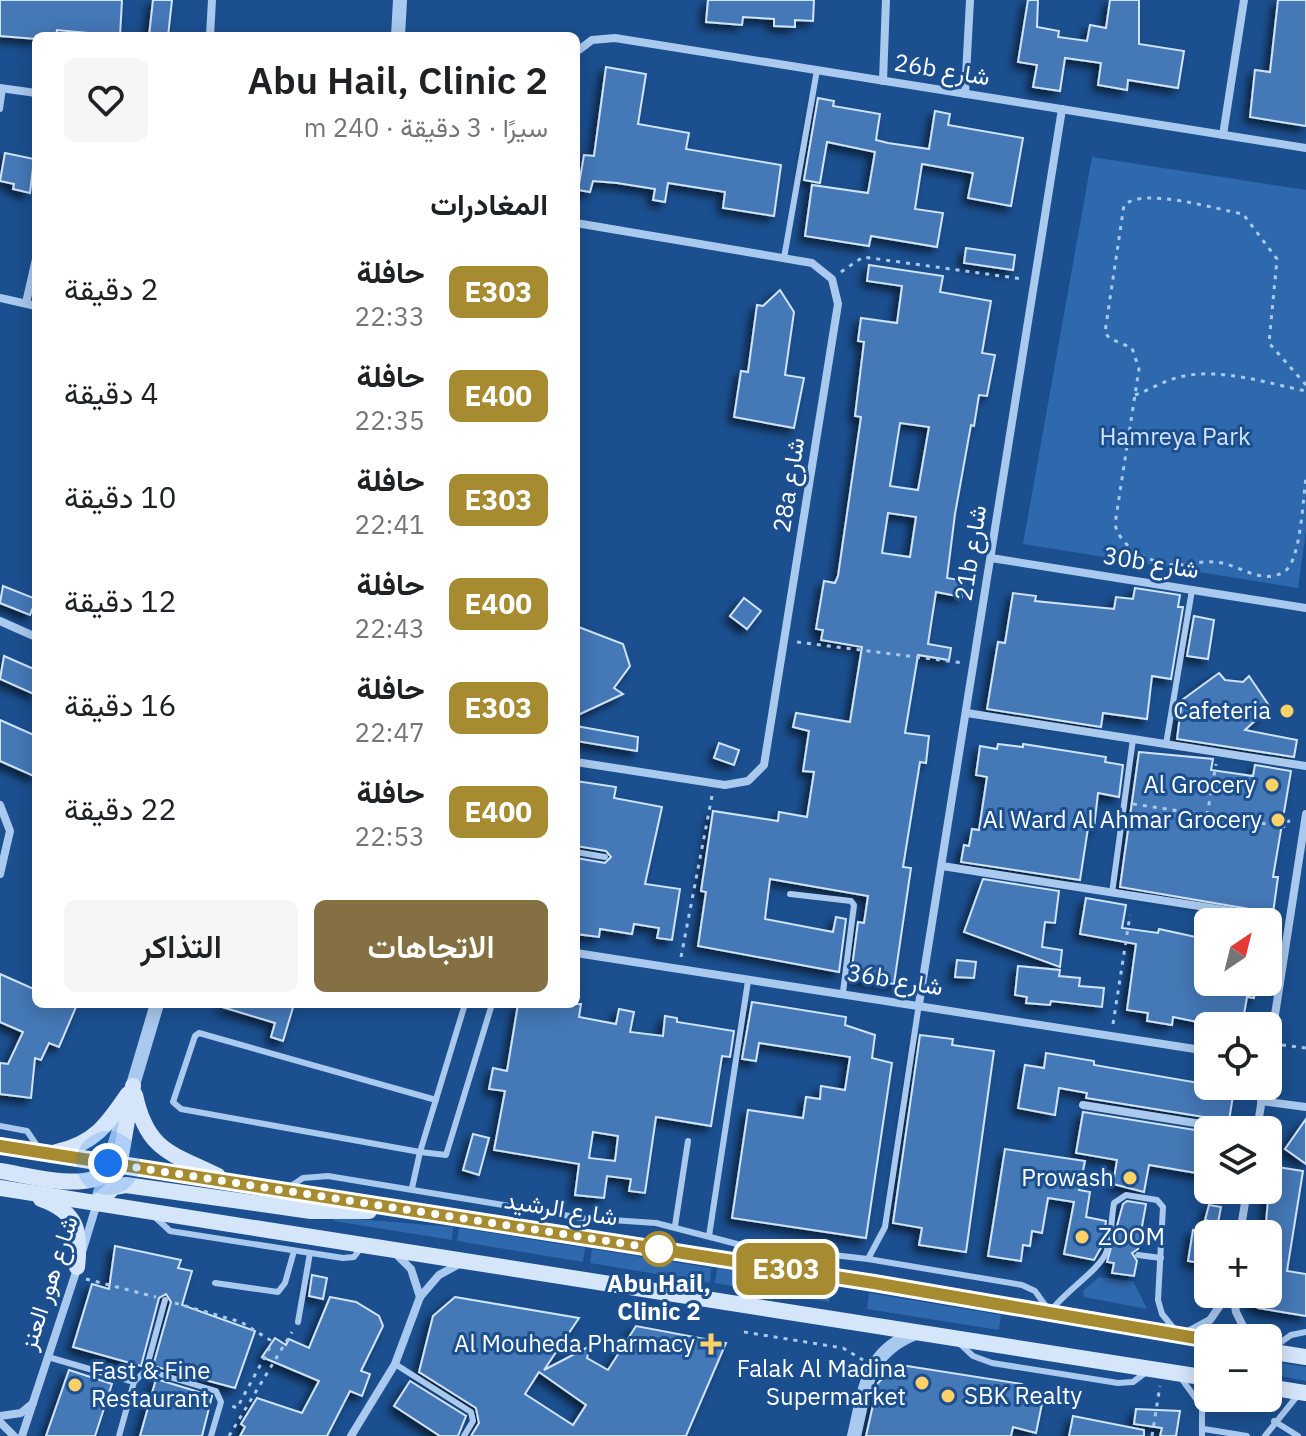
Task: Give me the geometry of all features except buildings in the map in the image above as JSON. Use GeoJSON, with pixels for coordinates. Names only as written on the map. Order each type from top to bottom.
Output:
{"type":"FeatureCollection","features":[{"type":"Feature","properties":{"kind":"main road"},"geometry":{"type":"LineString","coordinates":[[43,1154],[79,1146],[95,1137],[133,1086]]}},
{"type":"Feature","properties":{"kind":"main road"},"geometry":{"type":"LineString","coordinates":[[0,1171],[81,1181],[110,1168],[133,1086]]}},
{"type":"Feature","properties":{"kind":"main road"},"geometry":{"type":"LineString","coordinates":[[133,1086],[141,1122],[152,1140],[234,1184]]}},
{"type":"Feature","properties":{"kind":"main road","name":"شارع الرشيد"},"geometry":{"type":"LineString","coordinates":[[0,1146],[110,1168],[390,1207],[1194,1338]]}},
{"type":"Feature","properties":{"kind":"main road"},"geometry":{"type":"LineString","coordinates":[[97,1203],[114,1187],[126,1185],[311,1211],[362,1212],[390,1207]]}},
{"type":"Feature","properties":{"kind":"main road"},"geometry":{"type":"LineString","coordinates":[[0,1189],[1194,1376]]}},
{"type":"Feature","properties":{"kind":"main road"},"geometry":{"type":"LineString","coordinates":[[0,1189],[42,1199],[69,1216],[80,1239],[76,1271]]}},
{"type":"Feature","properties":{"kind":"main road"},"geometry":{"type":"LineString","coordinates":[[1282,1353],[1306,1357]]}},
{"type":"Feature","properties":{"kind":"main road"},"geometry":{"type":"LineString","coordinates":[[1282,1389],[1303,1393]]}},
{"type":"Feature","properties":{"kind":"street"},"geometry":{"type":"LineString","coordinates":[[210,32],[212,0]]}},
{"type":"Feature","properties":{"kind":"street"},"geometry":{"type":"LineString","coordinates":[[398,32],[400,0]]}},
{"type":"Feature","properties":{"kind":"street"},"geometry":{"type":"LineString","coordinates":[[883,81],[886,0]]}},
{"type":"Feature","properties":{"kind":"street"},"geometry":{"type":"LineString","coordinates":[[965,94],[970,0]]}},
{"type":"Feature","properties":{"kind":"street"},"geometry":{"type":"LineString","coordinates":[[1223,135],[1244,0]]}},
{"type":"Feature","properties":{"kind":"street","name":"26b شارع"},"geometry":{"type":"LineString","coordinates":[[580,49],[592,40],[615,38],[1306,148]]}},
{"type":"Feature","properties":{"kind":"street"},"geometry":{"type":"LineString","coordinates":[[1,88],[32,92]]}},
{"type":"Feature","properties":{"kind":"street","name":"21b شارع"},"geometry":{"type":"LineString","coordinates":[[919,1004],[1062,109]]}},
{"type":"Feature","properties":{"kind":"street"},"geometry":{"type":"LineString","coordinates":[[580,224],[812,263],[832,279]]}},
{"type":"Feature","properties":{"kind":"street"},"geometry":{"type":"LineString","coordinates":[[26,303],[32,277]]}},
{"type":"Feature","properties":{"kind":"street","name":"28a شارع"},"geometry":{"type":"LineString","coordinates":[[580,763],[715,784],[748,781],[764,765],[838,304],[832,279]]}},
{"type":"Feature","properties":{"kind":"street"},"geometry":{"type":"LineString","coordinates":[[0,298],[32,305]]}},
{"type":"Feature","properties":{"kind":"street","name":"30b شارع"},"geometry":{"type":"LineString","coordinates":[[991,558],[1306,608]]}},
{"type":"Feature","properties":{"kind":"street"},"geometry":{"type":"LineString","coordinates":[[0,621],[32,635]]}},
{"type":"Feature","properties":{"kind":"street"},"geometry":{"type":"LineString","coordinates":[[967,713],[1306,766]]}},
{"type":"Feature","properties":{"kind":"street"},"geometry":{"type":"LineString","coordinates":[[0,805],[10,831],[0,874]]}},
{"type":"Feature","properties":{"kind":"street"},"geometry":{"type":"LineString","coordinates":[[1275,1012],[1305,819]]}},
{"type":"Feature","properties":{"kind":"street"},"geometry":{"type":"LineString","coordinates":[[942,866],[1210,908]]}},
{"type":"Feature","properties":{"kind":"street","name":"36b شارع"},"geometry":{"type":"LineString","coordinates":[[580,954],[748,981],[843,992],[1194,1049]]}},
{"type":"Feature","properties":{"kind":"street"},"geometry":{"type":"LineString","coordinates":[[133,1086],[156,1008]]}},
{"type":"Feature","properties":{"kind":"street"},"geometry":{"type":"LineString","coordinates":[[1259,1116],[1261,1101],[1306,1107]]}},
{"type":"Feature","properties":{"kind":"street"},"geometry":{"type":"LineString","coordinates":[[1083,1105],[1194,1123]]}},
{"type":"Feature","properties":{"kind":"street","name":"شارع هور العنز"},"geometry":{"type":"LineString","coordinates":[[22,1436],[110,1168]]}},
{"type":"Feature","properties":{"kind":"street"},"geometry":{"type":"LineString","coordinates":[[388,1249],[411,1269],[420,1297]]}},
{"type":"Feature","properties":{"kind":"street"},"geometry":{"type":"LineString","coordinates":[[351,1436],[395,1364],[420,1297],[439,1275],[465,1262]]}},
{"type":"Feature","properties":{"kind":"street"},"geometry":{"type":"LineString","coordinates":[[1180,1335],[1210,1320],[1219,1308]]}},
{"type":"Feature","properties":{"kind":"street"},"geometry":{"type":"LineString","coordinates":[[854,1436],[868,1379],[880,1354],[890,1345],[920,1331]]}},
{"type":"Feature","properties":{"kind":"street"},"geometry":{"type":"LineString","coordinates":[[0,1416],[21,1413],[33,1403]]}},
{"type":"Feature","properties":{"kind":"street"},"geometry":{"type":"LineString","coordinates":[[0,1422],[14,1436]]}},
{"type":"Feature","properties":{"kind":"lane"},"geometry":{"type":"LineString","coordinates":[[784,258],[817,70]]}},
{"type":"Feature","properties":{"kind":"lane"},"geometry":{"type":"LineString","coordinates":[[0,109],[1,88]]}},
{"type":"Feature","properties":{"kind":"lane"},"geometry":{"type":"LineString","coordinates":[[1166,744],[1192,590]]}},
{"type":"Feature","properties":{"kind":"lane"},"geometry":{"type":"LineString","coordinates":[[1112,893],[1133,739]]}},
{"type":"Feature","properties":{"kind":"lane"},"geometry":{"type":"LineString","coordinates":[[580,853],[605,857]]}},
{"type":"Feature","properties":{"kind":"lane"},"geometry":{"type":"LineString","coordinates":[[790,894],[851,901],[854,905],[843,992]]}},
{"type":"Feature","properties":{"kind":"lane"},"geometry":{"type":"LineString","coordinates":[[709,1236],[748,981]]}},
{"type":"Feature","properties":{"kind":"lane"},"geometry":{"type":"LineString","coordinates":[[868,1259],[885,1227],[919,1004]]}},
{"type":"Feature","properties":{"kind":"lane"},"geometry":{"type":"LineString","coordinates":[[412,1188],[464,1008]]}},
{"type":"Feature","properties":{"kind":"lane"},"geometry":{"type":"LineString","coordinates":[[436,1100],[199,1033],[195,1036],[173,1102],[181,1109],[446,1155],[491,1008]]}},
{"type":"Feature","properties":{"kind":"lane"},"geometry":{"type":"LineString","coordinates":[[0,1126],[27,1131],[43,1154]]}},
{"type":"Feature","properties":{"kind":"lane"},"geometry":{"type":"LineString","coordinates":[[675,1226],[688,1141]]}},
{"type":"Feature","properties":{"kind":"lane"},"geometry":{"type":"LineString","coordinates":[[282,1192],[292,1184],[315,1176],[412,1188],[582,1218],[675,1226],[737,1244],[868,1259],[1022,1285],[1035,1291],[1050,1312],[1070,1287],[1093,1269],[1107,1250],[1114,1203],[1126,1195],[1157,1200],[1163,1207],[1158,1300],[1169,1326],[1180,1335]]}},
{"type":"Feature","properties":{"kind":"lane"},"geometry":{"type":"LineString","coordinates":[[151,1212],[170,1231],[294,1251],[349,1259],[363,1245]]}},
{"type":"Feature","properties":{"kind":"lane"},"geometry":{"type":"LineString","coordinates":[[1107,1250],[1115,1252]]}},
{"type":"Feature","properties":{"kind":"lane"},"geometry":{"type":"LineString","coordinates":[[215,1283],[278,1292],[285,1283],[294,1251]]}},
{"type":"Feature","properties":{"kind":"lane"},"geometry":{"type":"LineString","coordinates":[[298,1322],[310,1253]]}},
{"type":"Feature","properties":{"kind":"lane"},"geometry":{"type":"LineString","coordinates":[[1138,1255],[1161,1258]]}},
{"type":"Feature","properties":{"kind":"lane"},"geometry":{"type":"LineString","coordinates":[[119,1436],[134,1382],[146,1370],[165,1300]]}},
{"type":"Feature","properties":{"kind":"lane"},"geometry":{"type":"LineString","coordinates":[[1282,1341],[1306,1332]]}},
{"type":"Feature","properties":{"kind":"lane"},"geometry":{"type":"LineString","coordinates":[[48,1357],[134,1382]]}},
{"type":"Feature","properties":{"kind":"lane"},"geometry":{"type":"LineString","coordinates":[[395,1364],[471,1412],[473,1421],[464,1436]]}},
{"type":"Feature","properties":{"kind":"lane"},"geometry":{"type":"LineString","coordinates":[[146,1370],[216,1391],[221,1402],[211,1436]]}},
{"type":"Feature","properties":{"kind":"lane"},"geometry":{"type":"LineString","coordinates":[[1163,1370],[1202,1407],[1203,1432],[1247,1436]]}},
{"type":"Feature","properties":{"kind":"lane"},"geometry":{"type":"LineString","coordinates":[[1265,1436],[1274,1421],[1303,1393]]}},
{"type":"Feature","properties":{"kind":"lane"},"geometry":{"type":"LineString","coordinates":[[1274,1421],[1298,1436]]}},
{"type":"Feature","properties":{"kind":"path"},"geometry":{"type":"LineString","coordinates":[[1306,388],[1269,343],[1277,259],[1243,214],[1143,197],[1132,198],[1120,214],[1105,332],[1136,355],[1139,369],[1115,524],[1122,540],[1144,556],[1175,565],[1216,561],[1268,577],[1283,572],[1292,564],[1297,546],[1306,477]]}},
{"type":"Feature","properties":{"kind":"path"},"geometry":{"type":"LineString","coordinates":[[832,279],[863,257],[1035,281]]}},
{"type":"Feature","properties":{"kind":"path"},"geometry":{"type":"LineString","coordinates":[[1135,395],[1178,377],[1219,375],[1306,388]]}},
{"type":"Feature","properties":{"kind":"path"},"geometry":{"type":"LineString","coordinates":[[785,640],[974,664]]}},
{"type":"Feature","properties":{"kind":"path"},"geometry":{"type":"LineString","coordinates":[[1207,815],[1219,752]]}},
{"type":"Feature","properties":{"kind":"path"},"geometry":{"type":"LineString","coordinates":[[678,970],[715,784]]}},
{"type":"Feature","properties":{"kind":"path"},"geometry":{"type":"LineString","coordinates":[[1124,802],[1287,827],[1288,821],[1305,819]]}},
{"type":"Feature","properties":{"kind":"path"},"geometry":{"type":"LineString","coordinates":[[1111,1036],[1130,915]]}},
{"type":"Feature","properties":{"kind":"path"},"geometry":{"type":"LineString","coordinates":[[1282,1045],[1306,1048]]}},
{"type":"Feature","properties":{"kind":"path"},"geometry":{"type":"LineString","coordinates":[[76,1271],[241,1322],[270,1340],[269,1349],[237,1408],[221,1402]]}},
{"type":"Feature","properties":{"kind":"path"},"geometry":{"type":"LineString","coordinates":[[229,1436],[298,1322]]}},
{"type":"Feature","properties":{"kind":"path"},"geometry":{"type":"LineString","coordinates":[[744,1332],[843,1348],[864,1360],[868,1379]]}},
{"type":"Feature","properties":{"kind":"path"},"geometry":{"type":"LineString","coordinates":[[1152,1436],[1163,1370]]}},
{"type":"Feature","properties":{"kind":"green space","name":"Hamreya Park"},"geometry":{"type":"Polygon","coordinates":[[[1092,157],[1306,190],[1306,530],[1298,588],[1023,544],[1092,157]]]}},
{"type":"Feature","properties":{"kind":"green space"},"geometry":{"type":"Polygon","coordinates":[[[333,1217],[453,1227],[452,1240],[334,1221],[333,1217]]]}},
{"type":"Feature","properties":{"kind":"green space"},"geometry":{"type":"Polygon","coordinates":[[[459,1228],[585,1248],[583,1262],[457,1241],[459,1228]]]}},
{"type":"Feature","properties":{"kind":"green space"},"geometry":{"type":"Polygon","coordinates":[[[592,1249],[711,1268],[710,1283],[590,1263],[592,1249]]]}},
{"type":"Feature","properties":{"kind":"green space"},"geometry":{"type":"Polygon","coordinates":[[[717,1268],[831,1287],[829,1302],[715,1283],[717,1268]]]}},
{"type":"Feature","properties":{"kind":"green space"},"geometry":{"type":"Polygon","coordinates":[[[1099,1277],[1133,1281],[1147,1309],[1084,1297],[1083,1291],[1099,1277]]]}},
{"type":"Feature","properties":{"kind":"green space"},"geometry":{"type":"Polygon","coordinates":[[[869,1293],[1001,1315],[999,1330],[867,1309],[869,1293]]]}},
{"type":"Feature","properties":{"kind":"green space"},"geometry":{"type":"Polygon","coordinates":[[[1282,1363],[1306,1367],[1306,1381],[1282,1377],[1282,1363]]]}},
{"type":"Feature","properties":{"kind":"bus line","name":"E303"},"geometry":{"type":"LineString","coordinates":[[0,1146],[874,1283],[1194,1338]]}},
{"type":"Feature","properties":{"kind":"place","name":"Cafeteria"},"geometry":{"type":"Point","coordinates":[1287,711]}},
{"type":"Feature","properties":{"kind":"place","name":"Al Grocery"},"geometry":{"type":"Point","coordinates":[1272,785]}},
{"type":"Feature","properties":{"kind":"place","name":"Al Ward Al Ahmar Grocery"},"geometry":{"type":"Point","coordinates":[1278,820]}},
{"type":"Feature","properties":{"kind":"place","name":"Prowash"},"geometry":{"type":"Point","coordinates":[1130,1178]}},
{"type":"Feature","properties":{"kind":"place","name":"ZOOM"},"geometry":{"type":"Point","coordinates":[1082,1237]}},
{"type":"Feature","properties":{"kind":"place","name":"Abu Hail, Clinic 2"},"geometry":{"type":"Point","coordinates":[659,1249]}},
{"type":"Feature","properties":{"kind":"place","name":"Al Mouheda Pharmacy"},"geometry":{"type":"Point","coordinates":[711,1344]}},
{"type":"Feature","properties":{"kind":"place","name":"Falak Al Madina Supermarket"},"geometry":{"type":"Point","coordinates":[922,1383]}},
{"type":"Feature","properties":{"kind":"place","name":"Fast & Fine Restaurant"},"geometry":{"type":"Point","coordinates":[75,1385]}},
{"type":"Feature","properties":{"kind":"place","name":"SBK Realty"},"geometry":{"type":"Point","coordinates":[948,1396]}},
{"type":"Feature","properties":{"kind":"route"},"geometry":{"type":"LineString","coordinates":[[108,1163],[659,1249]]}}]}
